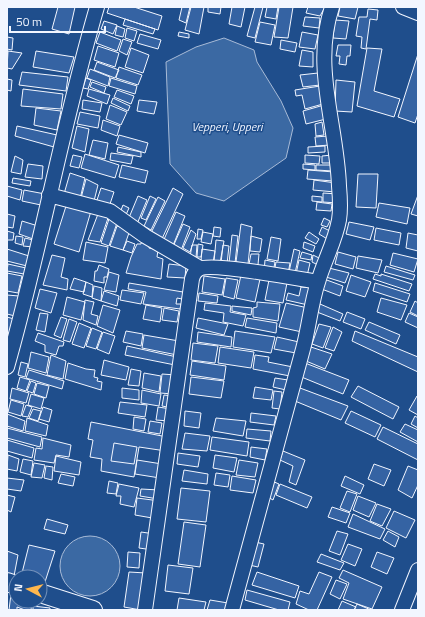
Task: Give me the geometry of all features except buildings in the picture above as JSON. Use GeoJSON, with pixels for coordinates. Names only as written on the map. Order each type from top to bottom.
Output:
{"type":"FeatureCollection","features":[{"type":"Feature","properties":{"kind":"main road"},"geometry":{"type":"LineString","coordinates":[[48,596],[93,610]]}},
{"type":"Feature","properties":{"kind":"street"},"geometry":{"type":"LineString","coordinates":[[7,367],[20,320],[80,62],[97,7]]}},
{"type":"Feature","properties":{"kind":"street"},"geometry":{"type":"LineString","coordinates":[[232,610],[305,342],[318,282],[331,248],[339,221],[339,170],[323,58],[323,45],[332,7]]}},
{"type":"Feature","properties":{"kind":"street"},"geometry":{"type":"LineString","coordinates":[[404,7],[418,13]]}},
{"type":"Feature","properties":{"kind":"street"},"geometry":{"type":"LineString","coordinates":[[49,195],[110,211],[145,236],[200,268]]}},
{"type":"Feature","properties":{"kind":"street"},"geometry":{"type":"LineString","coordinates":[[145,610],[194,272],[200,268],[208,267],[256,272],[318,282]]}},
{"type":"Feature","properties":{"kind":"street"},"geometry":{"type":"LineString","coordinates":[[402,610],[418,570]]}},
{"type":"Feature","properties":{"kind":"water","name":"Vepperi, Upperi"},"geometry":{"type":"Polygon","coordinates":[[[224,38],[254,50],[257,62],[281,101],[293,128],[286,158],[224,201],[196,193],[170,164],[166,62],[196,47],[224,38]]]}},
{"type":"Feature","properties":{"kind":"water"},"geometry":{"type":"Polygon","coordinates":[[[90,536],[107,541],[115,549],[120,566],[115,583],[107,591],[90,596],[73,591],[65,583],[60,566],[65,549],[73,541],[90,536]]]}}]}
